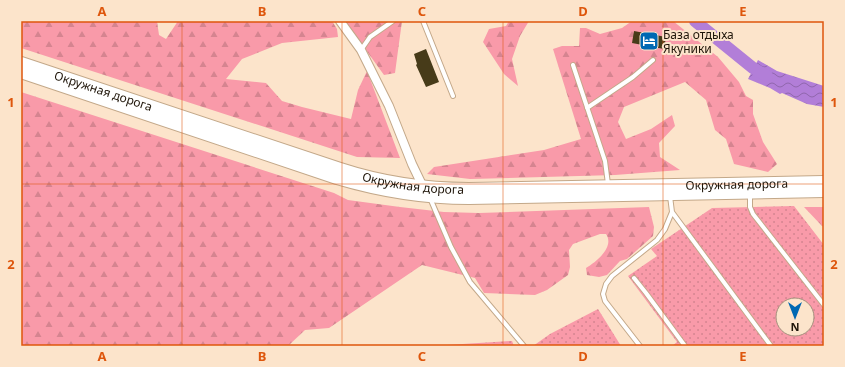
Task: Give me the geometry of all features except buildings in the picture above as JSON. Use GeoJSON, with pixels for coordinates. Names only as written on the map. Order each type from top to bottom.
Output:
{"type":"FeatureCollection","features":[{"type":"Feature","properties":{"kind":"main road","name":"Окружная дорога"},"geometry":{"type":"LineString","coordinates":[[21,63],[333,167],[426,192],[469,189],[824,182]]}},
{"type":"Feature","properties":{"kind":"main road","name":"Окружная дорога"},"geometry":{"type":"LineString","coordinates":[[21,72],[342,179],[386,190],[426,192],[469,198],[824,191]]}},
{"type":"Feature","properties":{"kind":"street"},"geometry":{"type":"LineString","coordinates":[[340,21],[361,50],[389,106],[412,164],[426,192]]}},
{"type":"Feature","properties":{"kind":"lane"},"geometry":{"type":"LineString","coordinates":[[361,50],[370,37],[393,21]]}},
{"type":"Feature","properties":{"kind":"lane"},"geometry":{"type":"LineString","coordinates":[[423,21],[453,96]]}},
{"type":"Feature","properties":{"kind":"lane"},"geometry":{"type":"LineString","coordinates":[[587,108],[633,77],[652,60]]}},
{"type":"Feature","properties":{"kind":"lane"},"geometry":{"type":"LineString","coordinates":[[573,65],[605,161],[608,186]]}},
{"type":"Feature","properties":{"kind":"lane"},"geometry":{"type":"LineString","coordinates":[[426,192],[451,247],[470,282],[524,346]]}},
{"type":"Feature","properties":{"kind":"lane"},"geometry":{"type":"LineString","coordinates":[[750,192],[750,207],[753,214],[824,305]]}},
{"type":"Feature","properties":{"kind":"lane"},"geometry":{"type":"LineString","coordinates":[[638,345],[605,301],[603,294],[606,284],[612,276],[657,240],[665,230],[672,212],[670,194]]}},
{"type":"Feature","properties":{"kind":"lane"},"geometry":{"type":"LineString","coordinates":[[672,212],[772,346]]}},
{"type":"Feature","properties":{"kind":"lane"},"geometry":{"type":"LineString","coordinates":[[634,278],[684,346]]}},
{"type":"Feature","properties":{"kind":"green space"},"geometry":{"type":"Polygon","coordinates":[[[21,21],[157,21],[159,35],[166,39],[178,21],[332,21],[337,29],[338,37],[282,43],[242,59],[226,79],[266,83],[282,101],[351,119],[358,90],[367,71],[400,158],[357,157],[21,48],[21,21]]]}},
{"type":"Feature","properties":{"kind":"green space"},"geometry":{"type":"Polygon","coordinates":[[[345,21],[402,21],[395,73],[384,75],[345,21]]]}},
{"type":"Feature","properties":{"kind":"green space"},"geometry":{"type":"Polygon","coordinates":[[[509,21],[529,21],[520,36],[512,59],[518,86],[504,74],[483,42],[489,29],[506,26],[509,21]]]}},
{"type":"Feature","properties":{"kind":"green space"},"geometry":{"type":"Polygon","coordinates":[[[632,21],[673,21],[718,57],[739,82],[746,96],[753,100],[753,114],[763,142],[777,164],[768,172],[734,164],[726,139],[715,130],[706,100],[685,82],[624,107],[618,122],[626,139],[651,129],[672,115],[675,126],[659,143],[660,157],[680,170],[615,175],[470,179],[427,174],[434,167],[544,150],[581,139],[553,49],[562,46],[579,46],[580,28],[586,28],[600,34],[622,28],[632,21]]]}},
{"type":"Feature","properties":{"kind":"green space"},"geometry":{"type":"Polygon","coordinates":[[[21,92],[334,193],[348,200],[444,212],[479,213],[649,207],[654,227],[653,236],[627,259],[620,261],[607,275],[599,277],[587,275],[586,268],[595,262],[606,249],[608,239],[606,234],[600,234],[573,244],[569,250],[570,267],[568,275],[547,290],[535,295],[484,293],[475,278],[422,265],[329,328],[305,330],[288,346],[21,346],[21,92]]]}},
{"type":"Feature","properties":{"kind":"green space"},"geometry":{"type":"Polygon","coordinates":[[[794,206],[824,245],[824,346],[672,346],[677,342],[628,276],[657,256],[651,249],[712,208],[794,206]]]}},
{"type":"Feature","properties":{"kind":"green space"},"geometry":{"type":"Polygon","coordinates":[[[804,207],[824,207],[824,227],[822,226],[804,207]]]}},
{"type":"Feature","properties":{"kind":"green space"},"geometry":{"type":"Polygon","coordinates":[[[598,309],[621,346],[533,346],[550,334],[598,309]]]}},
{"type":"Feature","properties":{"kind":"green space"},"geometry":{"type":"Polygon","coordinates":[[[511,341],[514,346],[431,346],[511,341]]]}},
{"type":"Feature","properties":{"kind":"water"},"geometry":{"type":"Polygon","coordinates":[[[758,60],[777,71],[824,86],[824,107],[807,104],[782,93],[780,94],[748,79],[758,60]]]}},
{"type":"Feature","properties":{"kind":"waterway"},"geometry":{"type":"LineString","coordinates":[[695,21],[753,68],[767,76]]}},
{"type":"Feature","properties":{"kind":"place","name":"База отдыха Якуники"},"geometry":{"type":"Point","coordinates":[649,41]}}]}
